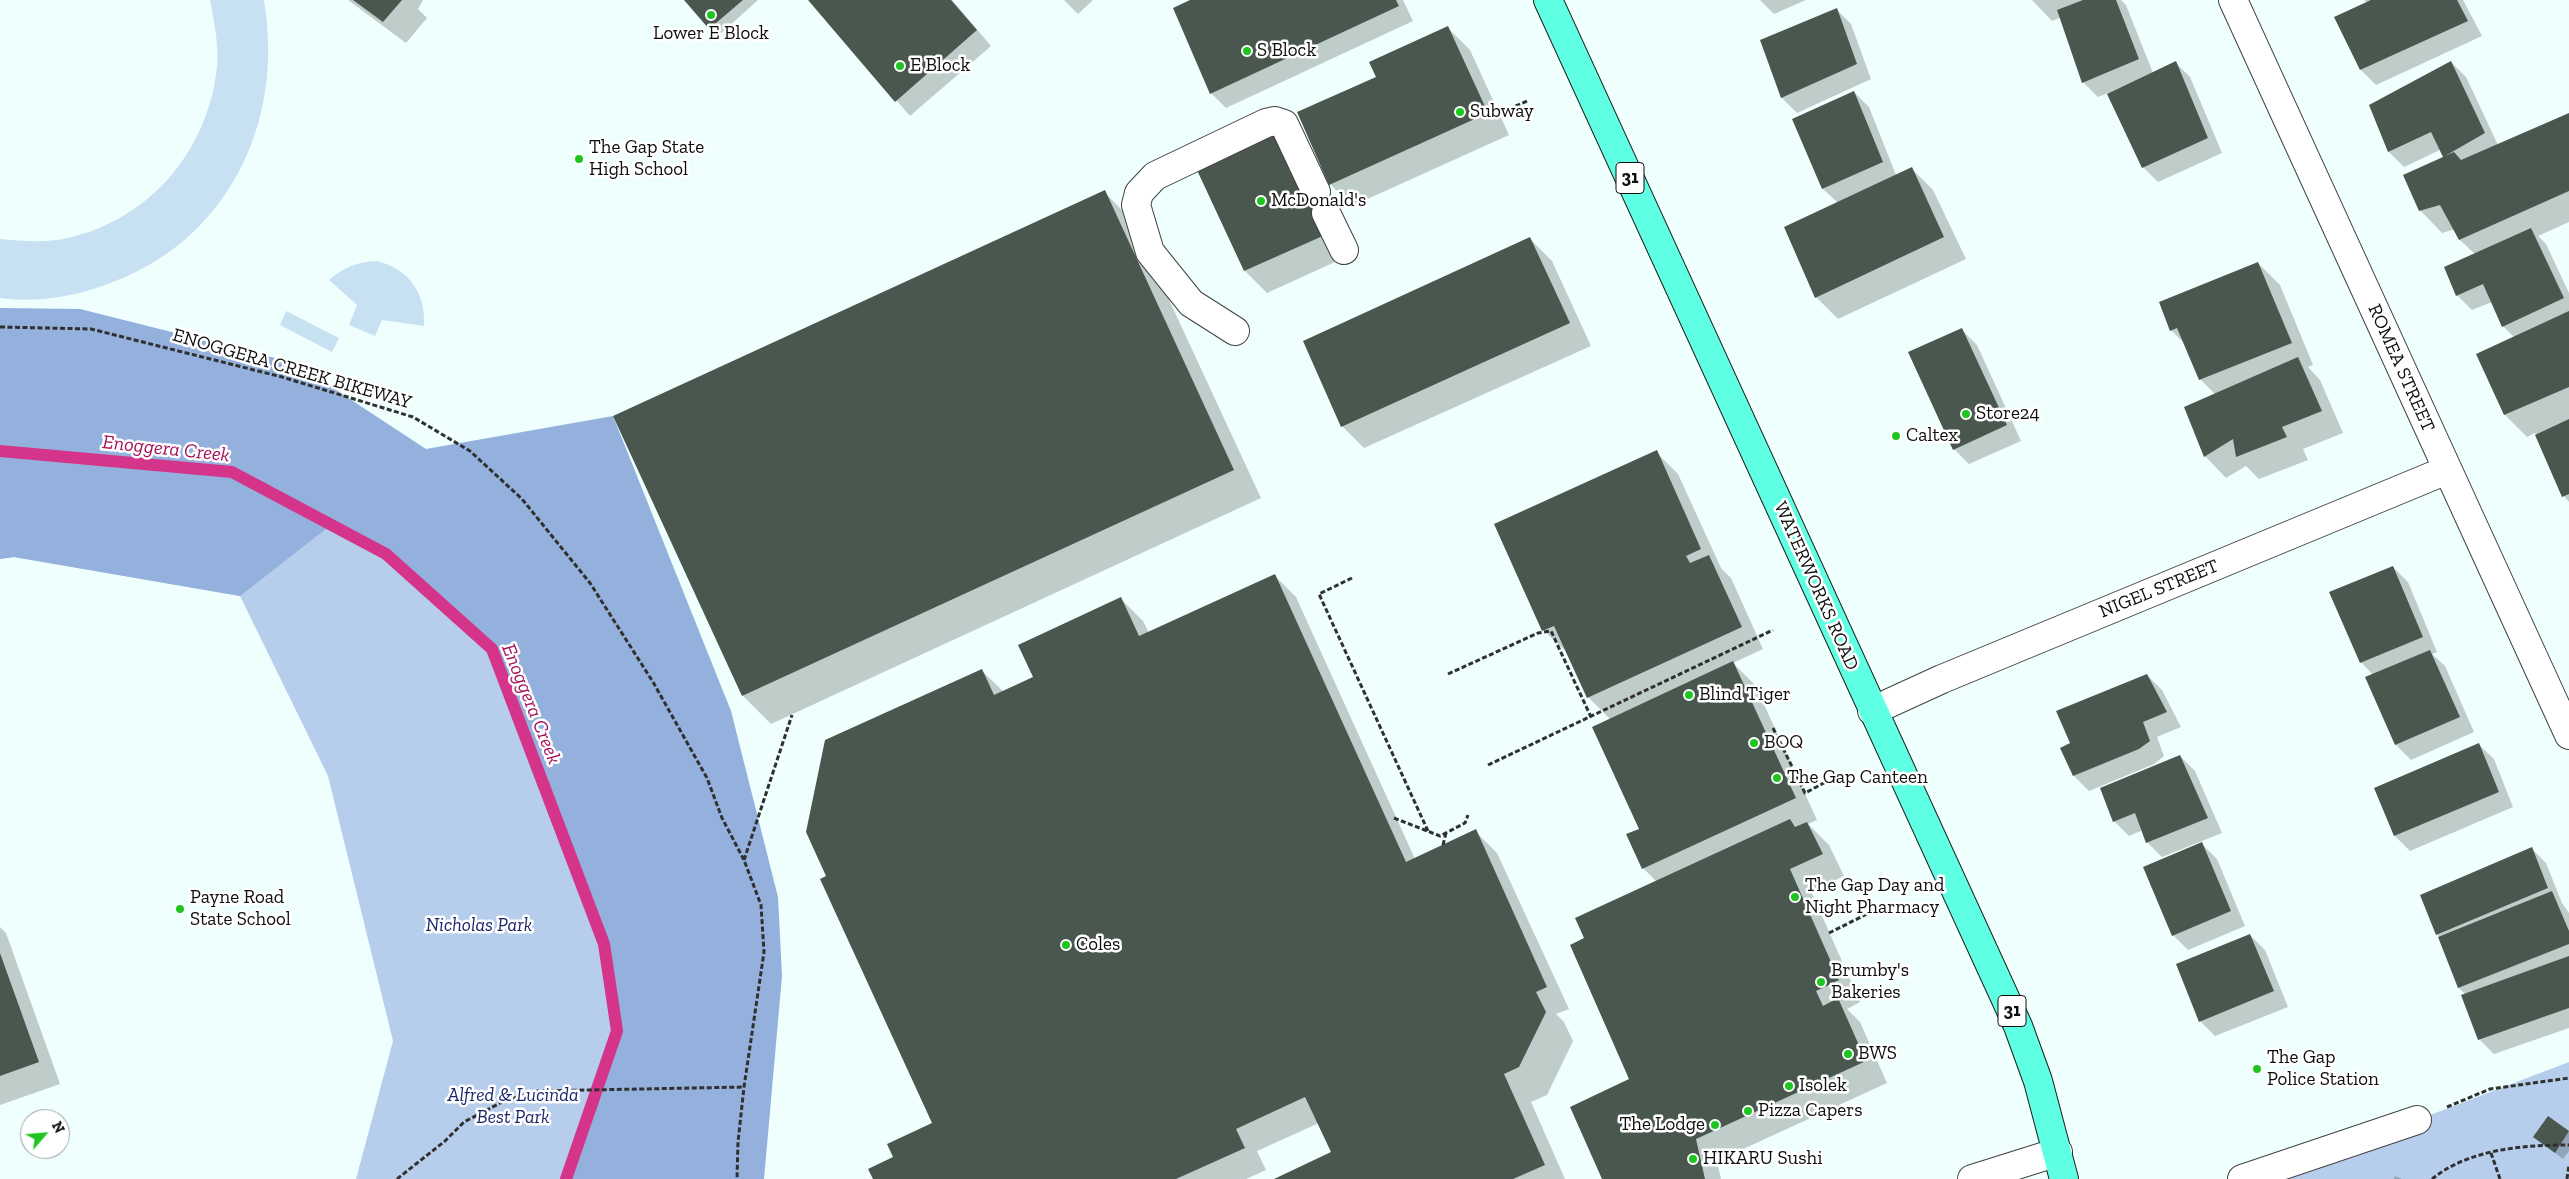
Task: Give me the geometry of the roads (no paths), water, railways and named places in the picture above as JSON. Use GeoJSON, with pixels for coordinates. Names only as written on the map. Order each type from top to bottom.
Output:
{"type":"FeatureCollection","features":[{"type":"Feature","properties":{"kind":"main road","name":"WATERWORKS ROAD"},"geometry":{"type":"LineString","coordinates":[[1548,0],[1872,711],[2018,1026],[2038,1081],[2064,1179]]}},
{"type":"Feature","properties":{"kind":"street","name":"ROMEA STREET"},"geometry":{"type":"LineString","coordinates":[[2233,0],[2569,735]]}},
{"type":"Feature","properties":{"kind":"street"},"geometry":{"type":"LineString","coordinates":[[1235,331],[1191,303],[1150,252],[1136,205],[1139,193],[1155,176],[1266,123],[1275,121],[1284,124],[1344,250]]}},
{"type":"Feature","properties":{"kind":"street","name":"NIGEL STREET"},"geometry":{"type":"LineString","coordinates":[[1872,711],[1942,679],[2447,470]]}},
{"type":"Feature","properties":{"kind":"street"},"geometry":{"type":"LineString","coordinates":[[2242,1179],[2417,1120]]}},
{"type":"Feature","properties":{"kind":"street"},"geometry":{"type":"LineString","coordinates":[[1972,1179],[2058,1152]]}},
{"type":"Feature","properties":{"kind":"waterway","name":"Enoggera Creek"},"geometry":{"type":"LineString","coordinates":[[0,451],[232,472],[386,554],[492,649],[604,944],[617,1031],[566,1179]]}},
{"type":"Feature","properties":{"kind":"place","name":"Lower E Block"},"geometry":{"type":"Point","coordinates":[711,15]}},
{"type":"Feature","properties":{"kind":"place","name":"S Block"},"geometry":{"type":"Point","coordinates":[1247,51]}},
{"type":"Feature","properties":{"kind":"place","name":"E Block"},"geometry":{"type":"Point","coordinates":[900,66]}},
{"type":"Feature","properties":{"kind":"place","name":"Subway"},"geometry":{"type":"Point","coordinates":[1460,112]}},
{"type":"Feature","properties":{"kind":"place","name":"The Gap State High School"},"geometry":{"type":"Point","coordinates":[579,159]}},
{"type":"Feature","properties":{"kind":"place","name":"McDonald's"},"geometry":{"type":"Point","coordinates":[1261,201]}},
{"type":"Feature","properties":{"kind":"place","name":"Store24"},"geometry":{"type":"Point","coordinates":[1966,414]}},
{"type":"Feature","properties":{"kind":"place","name":"Caltex"},"geometry":{"type":"Point","coordinates":[1896,436]}},
{"type":"Feature","properties":{"kind":"place","name":"Blind Tiger"},"geometry":{"type":"Point","coordinates":[1689,695]}},
{"type":"Feature","properties":{"kind":"place","name":"BOQ"},"geometry":{"type":"Point","coordinates":[1754,743]}},
{"type":"Feature","properties":{"kind":"place","name":"The Gap Canteen"},"geometry":{"type":"Point","coordinates":[1777,778]}},
{"type":"Feature","properties":{"kind":"place","name":"The Gap Day and Night Pharmacy"},"geometry":{"type":"Point","coordinates":[1795,897]}},
{"type":"Feature","properties":{"kind":"place","name":"Payne Road State School"},"geometry":{"type":"Point","coordinates":[180,909]}},
{"type":"Feature","properties":{"kind":"place","name":"Coles"},"geometry":{"type":"Point","coordinates":[1066,945]}},
{"type":"Feature","properties":{"kind":"place","name":"Brumby's Bakeries"},"geometry":{"type":"Point","coordinates":[1821,982]}},
{"type":"Feature","properties":{"kind":"place","name":"BWS"},"geometry":{"type":"Point","coordinates":[1848,1054]}},
{"type":"Feature","properties":{"kind":"place","name":"The Gap Police Station"},"geometry":{"type":"Point","coordinates":[2257,1069]}},
{"type":"Feature","properties":{"kind":"place","name":"Isolek"},"geometry":{"type":"Point","coordinates":[1789,1086]}},
{"type":"Feature","properties":{"kind":"place","name":"Pizza Capers"},"geometry":{"type":"Point","coordinates":[1748,1111]}},
{"type":"Feature","properties":{"kind":"place","name":"The Lodge"},"geometry":{"type":"Point","coordinates":[1715,1125]}},
{"type":"Feature","properties":{"kind":"place","name":"HIKARU Sushi"},"geometry":{"type":"Point","coordinates":[1693,1159]}},
{"type":"Feature","properties":{"kind":"park label","name":"Nicholas Park"},"geometry":{"type":"Point","coordinates":[479,926]}},
{"type":"Feature","properties":{"kind":"park label","name":"Alfred & Lucinda Best Park"},"geometry":{"type":"Point","coordinates":[513,1107]}}]}
